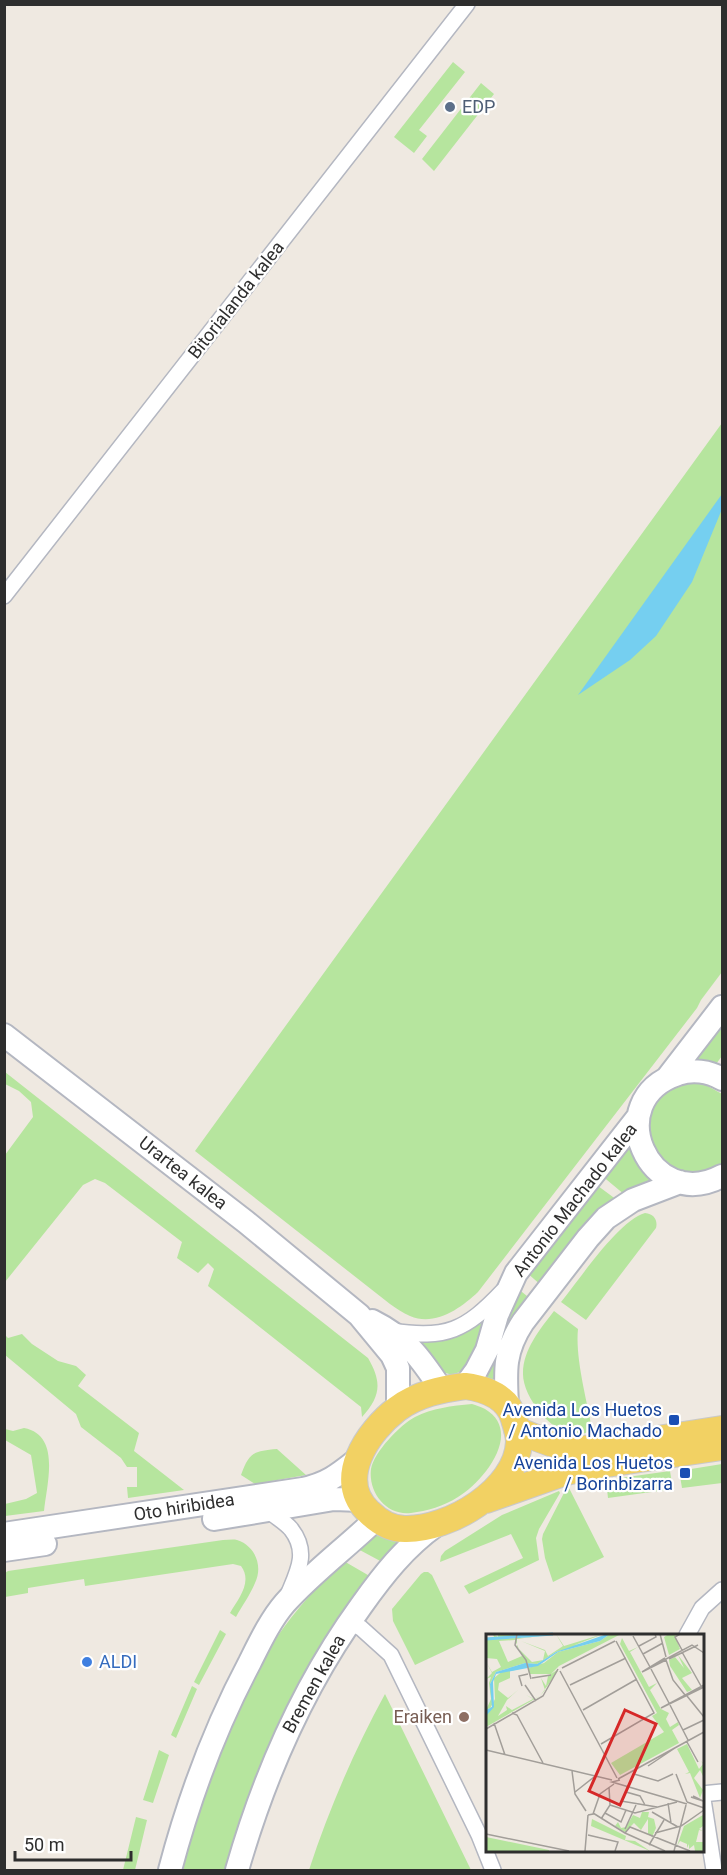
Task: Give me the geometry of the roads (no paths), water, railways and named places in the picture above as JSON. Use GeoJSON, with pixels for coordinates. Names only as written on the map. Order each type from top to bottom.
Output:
{"type":"FeatureCollection","features":[{"type":"Feature","properties":{"kind":"main road"},"geometry":{"type":"LineString","coordinates":[[668,1077],[723,1007]]}},
{"type":"Feature","properties":{"kind":"main road","name":"Urartea kalea"},"geometry":{"type":"LineString","coordinates":[[4,1035],[246,1222],[359,1316],[392,1355],[398,1368],[398,1408]]}},
{"type":"Feature","properties":{"kind":"main road"},"geometry":{"type":"LineString","coordinates":[[668,1077],[692,1071],[721,1074]]}},
{"type":"Feature","properties":{"kind":"main road","name":"Antonio Machado kalea"},"geometry":{"type":"LineString","coordinates":[[453,1387],[476,1371],[487,1350],[497,1315],[516,1273],[638,1117],[648,1094],[668,1077]]}},
{"type":"Feature","properties":{"kind":"main road"},"geometry":{"type":"LineString","coordinates":[[638,1117],[638,1134],[642,1151],[651,1165],[664,1176],[680,1182],[703,1183],[723,1176]]}},
{"type":"Feature","properties":{"kind":"main road","name":"Antonio Machado kalea"},"geometry":{"type":"LineString","coordinates":[[507,1404],[505,1361],[514,1335],[588,1238],[606,1218],[633,1200],[680,1182]]}},
{"type":"Feature","properties":{"kind":"main road","name":"Urartea kalea"},"geometry":{"type":"LineString","coordinates":[[359,1316],[391,1330],[453,1387]]}},
{"type":"Feature","properties":{"kind":"main road"},"geometry":{"type":"LineString","coordinates":[[483,1501],[502,1481],[511,1467],[519,1442],[513,1415],[507,1404],[493,1393],[480,1388],[453,1387],[398,1408],[381,1424],[357,1460],[354,1472],[355,1485],[368,1509],[387,1525],[402,1529],[415,1529],[436,1525],[457,1517],[483,1501],[566,1472],[593,1466],[723,1448]]}},
{"type":"Feature","properties":{"kind":"main road"},"geometry":{"type":"LineString","coordinates":[[517,1430],[551,1445],[593,1449],[723,1429]]}},
{"type":"Feature","properties":{"kind":"main road","name":"Oto hiribidea"},"geometry":{"type":"LineString","coordinates":[[4,1534],[318,1486],[333,1479],[357,1460]]}},
{"type":"Feature","properties":{"kind":"main road","name":"Oto hiribidea"},"geometry":{"type":"LineString","coordinates":[[4,1550],[269,1511],[334,1499],[368,1509]]}},
{"type":"Feature","properties":{"kind":"main road"},"geometry":{"type":"LineString","coordinates":[[170,1870],[205,1758],[230,1699],[261,1640],[284,1604],[368,1509]]}},
{"type":"Feature","properties":{"kind":"main road","name":"Bremen kalea"},"geometry":{"type":"LineString","coordinates":[[237,1870],[257,1805],[294,1717],[315,1678],[349,1622],[384,1574],[416,1539],[436,1525]]}},
{"type":"Feature","properties":{"kind":"street","name":"Bitorialanda kalea"},"geometry":{"type":"LineString","coordinates":[[4,596],[467,4]]}},
{"type":"Feature","properties":{"kind":"street","name":"Antonio Machado kalea"},"geometry":{"type":"LineString","coordinates":[[391,1330],[410,1334],[446,1332],[466,1324],[487,1307],[511,1282]]}},
{"type":"Feature","properties":{"kind":"street"},"geometry":{"type":"LineString","coordinates":[[269,1511],[291,1529],[302,1553],[297,1573],[284,1604]]}},
{"type":"Feature","properties":{"kind":"street"},"geometry":{"type":"LineString","coordinates":[[688,1634],[702,1608],[723,1590]]}},
{"type":"Feature","properties":{"kind":"street"},"geometry":{"type":"LineString","coordinates":[[349,1622],[361,1628],[391,1655],[479,1835],[493,1870]]}},
{"type":"Feature","properties":{"kind":"street"},"geometry":{"type":"LineString","coordinates":[[703,1794],[723,1792]]}},
{"type":"Feature","properties":{"kind":"street"},"geometry":{"type":"LineString","coordinates":[[703,1800],[714,1870]]}},
{"type":"Feature","properties":{"kind":"water"},"geometry":{"type":"Polygon","coordinates":[[[722,494],[722,509],[692,582],[656,636],[630,660],[578,695],[722,494]]]}},
{"type":"Feature","properties":{"kind":"place","name":"EDP"},"geometry":{"type":"Point","coordinates":[450,107]}},
{"type":"Feature","properties":{"kind":"place","name":"Avenida Los Huetos / Antonio Machado"},"geometry":{"type":"Point","coordinates":[674,1420]}},
{"type":"Feature","properties":{"kind":"place","name":"Avenida Los Huetos / Borinbizarra"},"geometry":{"type":"Point","coordinates":[685,1473]}},
{"type":"Feature","properties":{"kind":"place","name":"ALDI"},"geometry":{"type":"Point","coordinates":[87,1662]}},
{"type":"Feature","properties":{"kind":"place","name":"Eraiken"},"geometry":{"type":"Point","coordinates":[464,1717]}}]}
